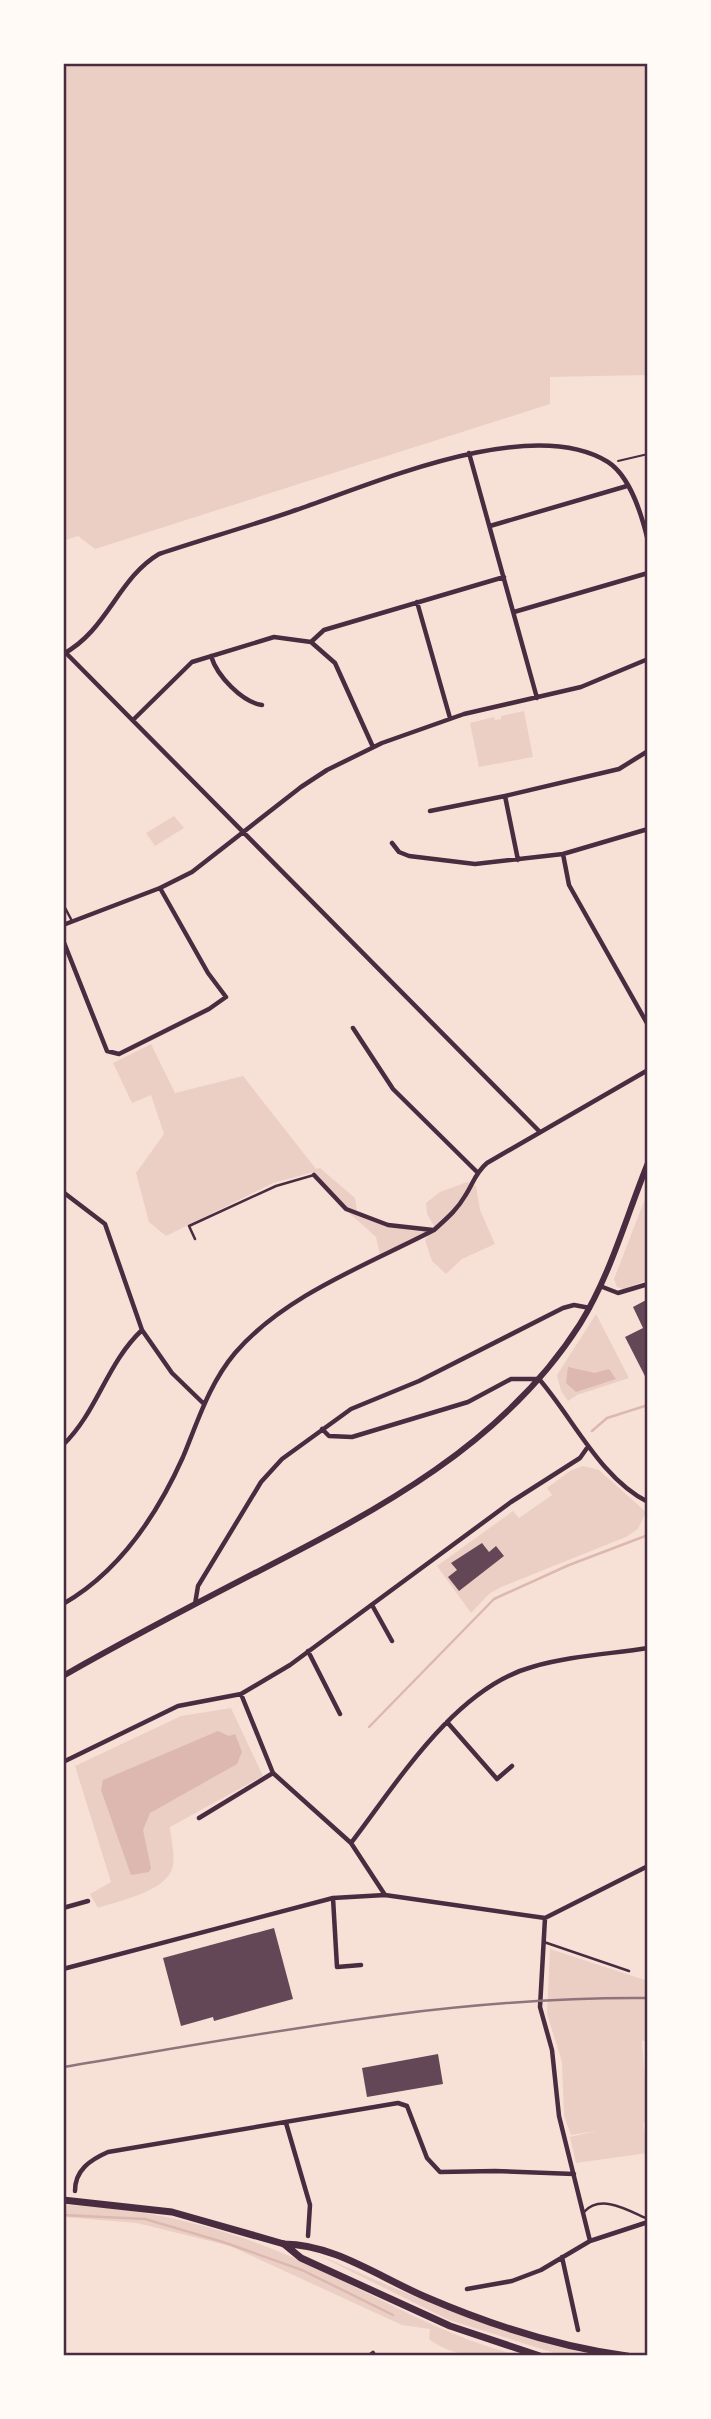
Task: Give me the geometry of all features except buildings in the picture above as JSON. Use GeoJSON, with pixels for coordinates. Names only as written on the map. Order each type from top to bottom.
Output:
{"type":"FeatureCollection","features":[{"type":"Feature","properties":{"kind":"main road"},"geometry":{"type":"LineString","coordinates":[[63,1676],[354,1521],[436,1471],[489,1429],[539,1379],[590,1308],[648,1163]]}},
{"type":"Feature","properties":{"kind":"main road"},"geometry":{"type":"LineString","coordinates":[[63,2200],[172,2213],[284,2244],[317,2247],[425,2297],[510,2329],[627,2356]]}},
{"type":"Feature","properties":{"kind":"main road"},"geometry":{"type":"LineString","coordinates":[[284,2244],[300,2258],[450,2326],[540,2356]]}},
{"type":"Feature","properties":{"kind":"street"},"geometry":{"type":"LineString","coordinates":[[539,1130],[65,653],[100,624],[141,564],[159,554],[469,453],[551,444],[582,449],[610,463],[627,486],[644,522],[648,541]]}},
{"type":"Feature","properties":{"kind":"street"},"geometry":{"type":"LineString","coordinates":[[469,453],[537,698]]}},
{"type":"Feature","properties":{"kind":"street"},"geometry":{"type":"LineString","coordinates":[[489,526],[627,486]]}},
{"type":"Feature","properties":{"kind":"street"},"geometry":{"type":"LineString","coordinates":[[514,612],[648,573]]}},
{"type":"Feature","properties":{"kind":"street"},"geometry":{"type":"LineString","coordinates":[[312,642],[324,630],[504,577]]}},
{"type":"Feature","properties":{"kind":"street"},"geometry":{"type":"LineString","coordinates":[[417,602],[450,718]]}},
{"type":"Feature","properties":{"kind":"street"},"geometry":{"type":"LineString","coordinates":[[133,720],[192,662],[274,637],[312,642],[335,663],[373,747]]}},
{"type":"Feature","properties":{"kind":"street"},"geometry":{"type":"LineString","coordinates":[[211,656],[215,668],[250,703],[262,705]]}},
{"type":"Feature","properties":{"kind":"street"},"geometry":{"type":"LineString","coordinates":[[63,925],[160,888],[203,865],[301,787],[373,747],[450,718],[589,685],[648,659]]}},
{"type":"Feature","properties":{"kind":"street"},"geometry":{"type":"LineString","coordinates":[[430,811],[619,769],[648,751]]}},
{"type":"Feature","properties":{"kind":"street"},"geometry":{"type":"LineString","coordinates":[[505,796],[518,860]]}},
{"type":"Feature","properties":{"kind":"street"},"geometry":{"type":"LineString","coordinates":[[392,843],[399,852],[409,856],[475,864],[563,854],[648,830]]}},
{"type":"Feature","properties":{"kind":"street"},"geometry":{"type":"LineString","coordinates":[[563,854],[569,885],[648,1025]]}},
{"type":"Feature","properties":{"kind":"street"},"geometry":{"type":"LineString","coordinates":[[63,940],[107,1051],[119,1054],[209,1009],[226,997],[208,973],[160,888]]}},
{"type":"Feature","properties":{"kind":"street"},"geometry":{"type":"LineString","coordinates":[[353,1028],[393,1089],[477,1172]]}},
{"type":"Feature","properties":{"kind":"street"},"geometry":{"type":"LineString","coordinates":[[63,1604],[124,1554],[160,1505],[203,1403],[235,1353],[281,1311],[434,1230],[454,1212],[468,1193],[477,1172],[539,1130],[648,1070]]}},
{"type":"Feature","properties":{"kind":"street"},"geometry":{"type":"LineString","coordinates":[[314,1175],[346,1209],[388,1225],[434,1230]]}},
{"type":"Feature","properties":{"kind":"street"},"geometry":{"type":"LineString","coordinates":[[63,1192],[105,1224],[142,1330],[172,1373],[203,1403]]}},
{"type":"Feature","properties":{"kind":"street"},"geometry":{"type":"LineString","coordinates":[[600,1286],[618,1293],[648,1284]]}},
{"type":"Feature","properties":{"kind":"street"},"geometry":{"type":"LineString","coordinates":[[195,1604],[198,1586],[261,1482],[282,1459],[322,1429],[367,1401],[419,1381],[557,1311],[573,1305],[590,1308]]}},
{"type":"Feature","properties":{"kind":"street"},"geometry":{"type":"LineString","coordinates":[[63,1445],[80,1429],[123,1349],[142,1330]]}},
{"type":"Feature","properties":{"kind":"street"},"geometry":{"type":"LineString","coordinates":[[322,1429],[329,1436],[352,1437],[468,1402],[511,1379],[539,1379],[555,1397],[587,1448],[640,1498],[648,1502]]}},
{"type":"Feature","properties":{"kind":"street"},"geometry":{"type":"LineString","coordinates":[[63,1762],[178,1706],[241,1694],[308,1651],[511,1502],[580,1458],[587,1448]]}},
{"type":"Feature","properties":{"kind":"street"},"geometry":{"type":"LineString","coordinates":[[372,1605],[392,1641]]}},
{"type":"Feature","properties":{"kind":"street"},"geometry":{"type":"LineString","coordinates":[[351,1843],[447,1722],[486,1689],[531,1667],[648,1648]]}},
{"type":"Feature","properties":{"kind":"street"},"geometry":{"type":"LineString","coordinates":[[308,1651],[340,1714]]}},
{"type":"Feature","properties":{"kind":"street"},"geometry":{"type":"LineString","coordinates":[[241,1694],[273,1773],[351,1843],[385,1895]]}},
{"type":"Feature","properties":{"kind":"street"},"geometry":{"type":"LineString","coordinates":[[447,1722],[497,1779],[512,1766]]}},
{"type":"Feature","properties":{"kind":"street"},"geometry":{"type":"LineString","coordinates":[[199,1818],[273,1773]]}},
{"type":"Feature","properties":{"kind":"street"},"geometry":{"type":"LineString","coordinates":[[63,1969],[332,1898],[385,1895],[545,1918],[648,1866]]}},
{"type":"Feature","properties":{"kind":"street"},"geometry":{"type":"LineString","coordinates":[[332,1898],[337,1967],[361,1965]]}},
{"type":"Feature","properties":{"kind":"street"},"geometry":{"type":"LineString","coordinates":[[63,1908],[88,1900]]}},
{"type":"Feature","properties":{"kind":"street"},"geometry":{"type":"LineString","coordinates":[[545,1918],[540,2007],[552,2050],[559,2116],[590,2241]]}},
{"type":"Feature","properties":{"kind":"street"},"geometry":{"type":"LineString","coordinates":[[75,2191],[75,2180],[88,2162],[108,2152],[398,2103],[407,2106],[427,2158],[440,2172],[574,2174]]}},
{"type":"Feature","properties":{"kind":"street"},"geometry":{"type":"LineString","coordinates":[[286,2123],[310,2205],[308,2236]]}},
{"type":"Feature","properties":{"kind":"street"},"geometry":{"type":"LineString","coordinates":[[467,2290],[512,2281],[541,2270],[590,2241],[648,2220]]}},
{"type":"Feature","properties":{"kind":"street"},"geometry":{"type":"LineString","coordinates":[[562,2257],[578,2330]]}},
{"type":"Feature","properties":{"kind":"lane"},"geometry":{"type":"LineString","coordinates":[[63,904],[72,921]]}},
{"type":"Feature","properties":{"kind":"lane"},"geometry":{"type":"LineString","coordinates":[[195,1239],[189,1226],[275,1186],[314,1175]]}},
{"type":"Feature","properties":{"kind":"lane"},"geometry":{"type":"LineString","coordinates":[[544,1942],[629,1971]]}},
{"type":"Feature","properties":{"kind":"lane"},"geometry":{"type":"LineString","coordinates":[[583,2213],[591,2206],[603,2203],[648,2220]]}},
{"type":"Feature","properties":{"kind":"path"},"geometry":{"type":"LineString","coordinates":[[610,463],[648,454]]}},
{"type":"Feature","properties":{"kind":"shaded area"},"geometry":{"type":"Polygon","coordinates":[[[63,63],[648,63],[648,375],[550,377],[550,404],[95,549],[78,536],[63,541],[63,63]]]}},
{"type":"Feature","properties":{"kind":"shaded area"},"geometry":{"type":"Polygon","coordinates":[[[524,711],[533,757],[479,767],[470,723],[494,717],[495,720],[501,719],[501,716],[524,711]]]}},
{"type":"Feature","properties":{"kind":"shaded area"},"geometry":{"type":"Polygon","coordinates":[[[174,816],[184,828],[155,846],[146,833],[174,816]]]}},
{"type":"Feature","properties":{"kind":"shaded area"},"geometry":{"type":"Polygon","coordinates":[[[151,1044],[175,1093],[243,1076],[316,1169],[320,1168],[355,1198],[357,1211],[348,1208],[314,1172],[273,1183],[166,1236],[149,1222],[136,1173],[164,1134],[151,1095],[132,1103],[113,1063],[151,1044]]]}},
{"type":"Feature","properties":{"kind":"shaded area"},"geometry":{"type":"Polygon","coordinates":[[[467,1182],[476,1186],[480,1210],[495,1244],[462,1259],[446,1274],[432,1261],[425,1240],[434,1226],[427,1214],[426,1203],[440,1192],[467,1182]]]}},
{"type":"Feature","properties":{"kind":"shaded area"},"geometry":{"type":"Polygon","coordinates":[[[648,1191],[648,1280],[624,1289],[617,1287],[614,1279],[648,1191]]]}},
{"type":"Feature","properties":{"kind":"shaded area"},"geometry":{"type":"Polygon","coordinates":[[[348,1212],[387,1227],[427,1231],[380,1255],[376,1237],[348,1212]]]}},
{"type":"Feature","properties":{"kind":"shaded area"},"geometry":{"type":"Polygon","coordinates":[[[596,1314],[629,1378],[577,1395],[568,1401],[561,1391],[557,1375],[596,1314]]]}},
{"type":"Feature","properties":{"kind":"shaded area"},"geometry":{"type":"Polygon","coordinates":[[[568,1367],[595,1373],[609,1369],[616,1379],[576,1392],[566,1383],[568,1367]]]}},
{"type":"Feature","properties":{"kind":"shaded area"},"geometry":{"type":"Polygon","coordinates":[[[583,1466],[599,1470],[646,1512],[638,1529],[626,1537],[501,1587],[489,1594],[471,1613],[437,1566],[513,1511],[519,1518],[552,1495],[547,1488],[570,1471],[583,1466]]]}},
{"type":"Feature","properties":{"kind":"shaded area"},"geometry":{"type":"Polygon","coordinates":[[[231,1708],[263,1776],[170,1827],[173,1866],[162,1882],[142,1894],[98,1908],[90,1894],[111,1882],[75,1766],[181,1716],[231,1708]]]}},
{"type":"Feature","properties":{"kind":"shaded area"},"geometry":{"type":"Polygon","coordinates":[[[218,1731],[229,1736],[235,1734],[242,1752],[237,1764],[150,1813],[143,1830],[151,1868],[149,1872],[131,1875],[101,1790],[103,1780],[218,1731]]]}},
{"type":"Feature","properties":{"kind":"shaded area"},"geometry":{"type":"Polygon","coordinates":[[[550,1949],[648,1981],[648,2040],[642,2041],[648,2121],[643,2123],[648,2153],[576,2163],[570,2137],[596,2131],[571,2135],[564,2116],[562,2062],[547,2014],[550,1949]]]}},
{"type":"Feature","properties":{"kind":"shaded area"},"geometry":{"type":"Polygon","coordinates":[[[63,2205],[156,2215],[247,2239],[305,2263],[437,2327],[520,2356],[484,2356],[450,2351],[429,2339],[430,2329],[402,2325],[230,2246],[137,2223],[63,2217],[63,2205]]]}},
{"type":"Feature","properties":{"kind":"shaded area"},"geometry":{"type":"Polygon","coordinates":[[[312,2252],[488,2325],[599,2356],[561,2355],[449,2320],[312,2252]]]}},
{"type":"Feature","properties":{"kind":"waterway"},"geometry":{"type":"LineString","coordinates":[[592,1431],[607,1418],[648,1405]]}},
{"type":"Feature","properties":{"kind":"waterway"},"geometry":{"type":"LineString","coordinates":[[369,1727],[494,1599],[569,1565],[648,1535]]}},
{"type":"Feature","properties":{"kind":"waterway"},"geometry":{"type":"LineString","coordinates":[[63,2215],[145,2219],[223,2242],[302,2270],[393,2315]]}},
{"type":"Feature","properties":{"kind":"railway"},"geometry":{"type":"LineString","coordinates":[[63,2067],[281,2031],[427,2011],[501,2003],[648,1998]]}}]}
